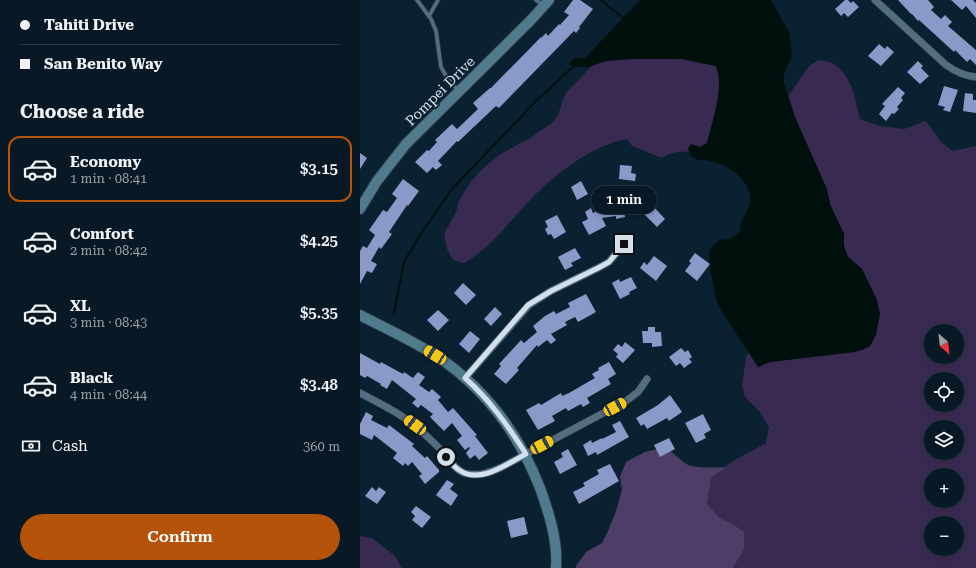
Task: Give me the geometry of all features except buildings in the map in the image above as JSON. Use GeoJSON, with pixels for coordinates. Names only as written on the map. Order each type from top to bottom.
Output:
{"type":"FeatureCollection","features":[{"type":"Feature","properties":{"kind":"street"},"geometry":{"type":"LineString","coordinates":[[875,0],[946,65],[960,74],[976,77]]}},
{"type":"Feature","properties":{"kind":"street","name":"Pompei Drive"},"geometry":{"type":"LineString","coordinates":[[360,209],[378,181],[402,149],[530,21],[543,2]]}},
{"type":"Feature","properties":{"kind":"street"},"geometry":{"type":"LineString","coordinates":[[465,378],[528,305],[551,291],[609,262],[624,244]]}},
{"type":"Feature","properties":{"kind":"street"},"geometry":{"type":"LineString","coordinates":[[361,318],[424,349],[445,362],[476,387],[497,410],[526,454],[534,472],[548,512],[557,558],[556,568]]}},
{"type":"Feature","properties":{"kind":"street"},"geometry":{"type":"LineString","coordinates":[[360,393],[389,408],[415,425],[457,468],[463,472],[478,475],[488,473],[526,454],[626,401],[638,392],[647,379]]}},
{"type":"Feature","properties":{"kind":"lane"},"geometry":{"type":"LineString","coordinates":[[417,0],[429,16],[436,31],[441,67],[448,79],[459,91]]}},
{"type":"Feature","properties":{"kind":"lane"},"geometry":{"type":"LineString","coordinates":[[429,16],[438,0]]}},
{"type":"Feature","properties":{"kind":"shaded area"},"geometry":{"type":"Polygon","coordinates":[[[640,0],[771,0],[789,32],[792,57],[785,71],[783,80],[795,117],[827,189],[830,204],[844,234],[844,246],[848,257],[862,269],[877,300],[880,314],[876,335],[870,346],[854,352],[770,362],[758,367],[719,307],[710,269],[709,253],[714,244],[720,240],[729,239],[740,232],[743,218],[750,203],[750,194],[747,186],[733,171],[715,162],[697,160],[691,156],[688,148],[691,144],[700,147],[707,143],[717,104],[719,84],[716,66],[682,59],[631,59],[606,61],[588,67],[573,67],[568,64],[574,58],[585,58],[640,0]]]}},
{"type":"Feature","properties":{"kind":"shaded area"},"geometry":{"type":"Polygon","coordinates":[[[631,59],[682,59],[716,66],[719,84],[717,104],[707,143],[700,147],[688,148],[689,152],[675,152],[662,158],[632,146],[627,139],[614,142],[600,148],[574,162],[550,181],[483,250],[474,257],[464,263],[453,260],[447,249],[444,234],[456,212],[459,201],[470,183],[481,170],[499,155],[530,138],[552,123],[558,115],[565,94],[593,65],[606,61],[631,59]]]}},
{"type":"Feature","properties":{"kind":"shaded area"},"geometry":{"type":"Polygon","coordinates":[[[819,60],[831,62],[839,68],[848,80],[852,88],[860,119],[880,126],[904,129],[926,121],[941,142],[953,151],[976,146],[976,568],[733,568],[744,549],[731,523],[720,518],[707,504],[711,478],[733,461],[766,443],[769,427],[759,411],[745,397],[742,386],[746,357],[749,353],[758,367],[770,362],[854,352],[877,300],[862,269],[848,257],[844,246],[844,234],[830,204],[829,198],[795,117],[788,96],[810,65],[819,60]]]}},
{"type":"Feature","properties":{"kind":"shaded area"},"geometry":{"type":"Polygon","coordinates":[[[666,447],[679,459],[691,466],[712,468],[726,467],[711,478],[707,504],[720,518],[731,523],[744,532],[744,549],[733,568],[576,568],[586,552],[602,543],[608,531],[622,490],[620,477],[626,462],[645,452],[666,447]]]}},
{"type":"Feature","properties":{"kind":"shaded area"},"geometry":{"type":"Polygon","coordinates":[[[360,536],[372,538],[395,556],[402,568],[360,568],[360,536]]]}},
{"type":"Feature","properties":{"kind":"waterway"},"geometry":{"type":"LineString","coordinates":[[601,0],[624,19]]}},
{"type":"Feature","properties":{"kind":"waterway"},"geometry":{"type":"LineString","coordinates":[[394,313],[404,262],[422,232],[452,189],[537,100],[574,66]]}},
{"type":"Feature","properties":{"kind":"route"},"geometry":{"type":"LineString","coordinates":[[446,457],[463,472],[478,475],[488,473],[526,454],[497,410],[476,387],[465,378],[528,305],[551,291],[609,262],[624,244]]}}]}
